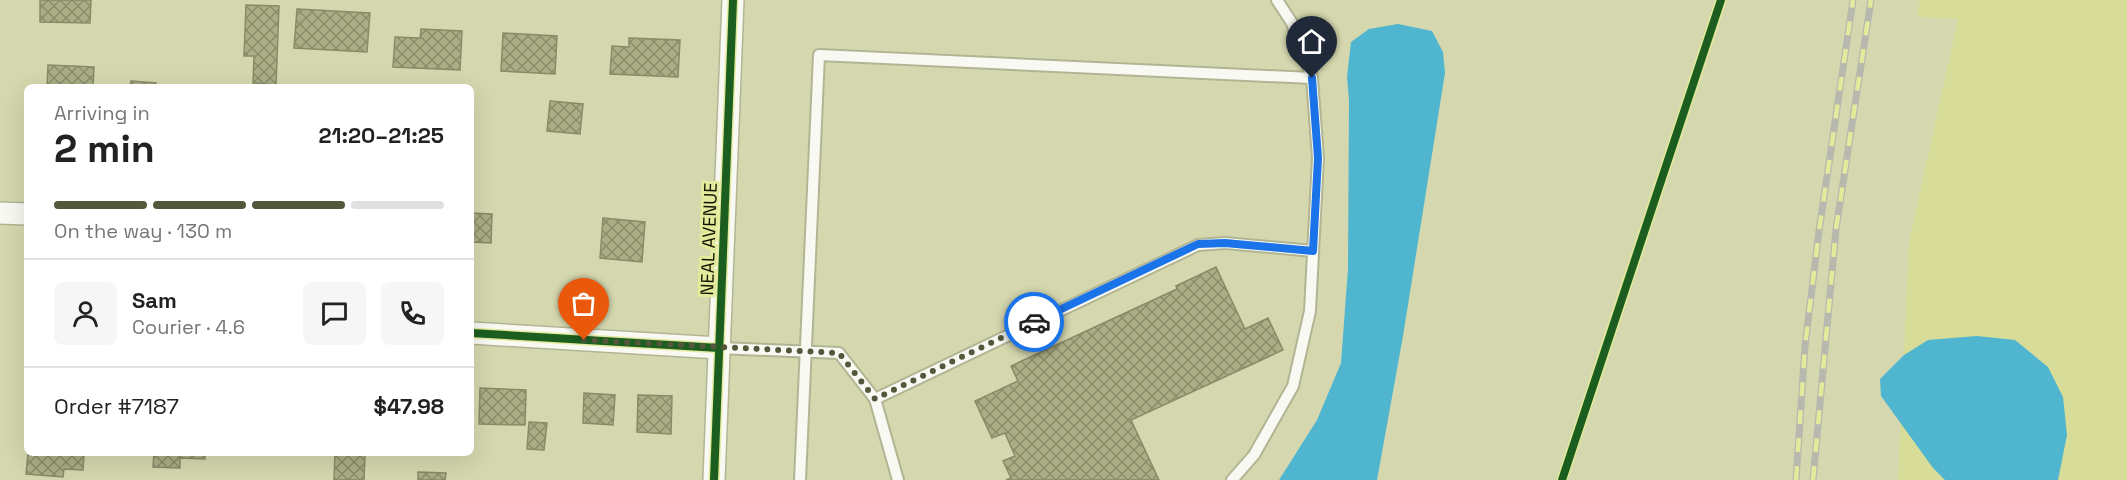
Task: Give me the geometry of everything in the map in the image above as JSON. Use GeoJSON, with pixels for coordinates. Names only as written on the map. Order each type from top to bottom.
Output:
{"type":"FeatureCollection","features":[{"type":"Feature","properties":{"kind":"street","name":"NEAL AVENUE"},"geometry":{"type":"LineString","coordinates":[[714,480],[733,0]]}},
{"type":"Feature","properties":{"kind":"street"},"geometry":{"type":"LineString","coordinates":[[0,213],[24,214]]}},
{"type":"Feature","properties":{"kind":"street"},"geometry":{"type":"LineString","coordinates":[[474,333],[719,348]]}},
{"type":"Feature","properties":{"kind":"lane"},"geometry":{"type":"LineString","coordinates":[[1232,480],[1254,455],[1293,386],[1310,311],[1318,158],[1312,78],[1292,23],[1277,0]]}},
{"type":"Feature","properties":{"kind":"lane"},"geometry":{"type":"LineString","coordinates":[[800,480],[819,55],[1312,78]]}},
{"type":"Feature","properties":{"kind":"lane"},"geometry":{"type":"LineString","coordinates":[[875,399],[1198,244],[1225,243],[1313,251]]}},
{"type":"Feature","properties":{"kind":"lane"},"geometry":{"type":"LineString","coordinates":[[719,348],[839,353],[875,399],[898,480]]}},
{"type":"Feature","properties":{"kind":"shaded area"},"geometry":{"type":"Polygon","coordinates":[[[1920,0],[2127,0],[2127,480],[1898,480],[1909,242],[1958,19],[1917,17],[1920,0]]]}},
{"type":"Feature","properties":{"kind":"water"},"geometry":{"type":"Polygon","coordinates":[[[1398,24],[1432,31],[1443,52],[1445,73],[1403,336],[1377,480],[1279,480],[1317,420],[1341,363],[1348,269],[1349,100],[1347,77],[1351,42],[1369,29],[1398,24]]]}},
{"type":"Feature","properties":{"kind":"water"},"geometry":{"type":"Polygon","coordinates":[[[1977,336],[2015,340],[2048,367],[2063,397],[2067,435],[2058,480],[1945,480],[1933,468],[1881,396],[1880,379],[1904,355],[1928,340],[1977,336]]]}},
{"type":"Feature","properties":{"kind":"building"},"geometry":{"type":"Polygon","coordinates":[[[40,0],[91,0],[90,23],[40,22],[40,0]]]}},
{"type":"Feature","properties":{"kind":"building"},"geometry":{"type":"Polygon","coordinates":[[[246,5],[279,6],[276,84],[253,83],[254,56],[244,56],[246,5]]]}},
{"type":"Feature","properties":{"kind":"building"},"geometry":{"type":"Polygon","coordinates":[[[297,9],[370,13],[367,52],[294,48],[297,9]]]}},
{"type":"Feature","properties":{"kind":"building"},"geometry":{"type":"Polygon","coordinates":[[[421,29],[462,31],[460,70],[393,67],[395,37],[420,38],[421,29]]]}},
{"type":"Feature","properties":{"kind":"building"},"geometry":{"type":"Polygon","coordinates":[[[503,33],[557,36],[555,74],[501,71],[503,33]]]}},
{"type":"Feature","properties":{"kind":"building"},"geometry":{"type":"Polygon","coordinates":[[[629,38],[680,40],[678,77],[610,74],[612,46],[629,47],[629,38]]]}},
{"type":"Feature","properties":{"kind":"building"},"geometry":{"type":"Polygon","coordinates":[[[48,65],[94,67],[93,84],[47,84],[48,65]]]}},
{"type":"Feature","properties":{"kind":"building"},"geometry":{"type":"Polygon","coordinates":[[[131,81],[156,83],[156,84],[130,84],[131,81]]]}},
{"type":"Feature","properties":{"kind":"building"},"geometry":{"type":"Polygon","coordinates":[[[550,101],[583,104],[580,134],[547,131],[550,101]]]}},
{"type":"Feature","properties":{"kind":"building"},"geometry":{"type":"Polygon","coordinates":[[[474,213],[492,214],[491,243],[474,242],[474,213]]]}},
{"type":"Feature","properties":{"kind":"building"},"geometry":{"type":"Polygon","coordinates":[[[603,218],[645,222],[642,262],[600,258],[603,218]]]}},
{"type":"Feature","properties":{"kind":"building"},"geometry":{"type":"Polygon","coordinates":[[[1216,267],[1245,329],[1268,318],[1283,350],[1131,420],[1159,480],[1006,480],[1011,478],[1003,461],[1015,456],[1005,433],[992,438],[975,401],[1018,381],[1011,366],[1177,289],[1176,286],[1216,267]]]}},
{"type":"Feature","properties":{"kind":"building"},"geometry":{"type":"Polygon","coordinates":[[[480,388],[526,390],[525,425],[479,424],[480,388]]]}},
{"type":"Feature","properties":{"kind":"building"},"geometry":{"type":"Polygon","coordinates":[[[584,393],[615,395],[613,425],[583,423],[584,393]]]}},
{"type":"Feature","properties":{"kind":"building"},"geometry":{"type":"Polygon","coordinates":[[[638,395],[672,396],[671,434],[637,432],[638,395]]]}},
{"type":"Feature","properties":{"kind":"building"},"geometry":{"type":"Polygon","coordinates":[[[529,422],[547,423],[544,450],[527,449],[529,422]]]}},
{"type":"Feature","properties":{"kind":"building"},"geometry":{"type":"Polygon","coordinates":[[[28,456],[84,456],[83,470],[64,469],[63,477],[26,474],[28,456]]]}},
{"type":"Feature","properties":{"kind":"building"},"geometry":{"type":"Polygon","coordinates":[[[154,456],[205,456],[205,459],[180,458],[180,468],[153,467],[154,456]]]}},
{"type":"Feature","properties":{"kind":"building"},"geometry":{"type":"Polygon","coordinates":[[[335,456],[365,456],[364,480],[334,480],[335,456]]]}},
{"type":"Feature","properties":{"kind":"building"},"geometry":{"type":"Polygon","coordinates":[[[418,472],[446,473],[445,480],[418,480],[418,472]]]}},
{"type":"Feature","properties":{"kind":"railway"},"geometry":{"type":"LineString","coordinates":[[1796,480],[1805,346],[1819,231],[1853,0]]}},
{"type":"Feature","properties":{"kind":"railway"},"geometry":{"type":"LineString","coordinates":[[1813,480],[1836,229],[1871,0]]}},
{"type":"Feature","properties":{"kind":"cycle path"},"geometry":{"type":"LineString","coordinates":[[714,480],[733,0]]}},
{"type":"Feature","properties":{"kind":"cycle path"},"geometry":{"type":"LineString","coordinates":[[1562,480],[1721,0]]}},
{"type":"Feature","properties":{"kind":"cycle path"},"geometry":{"type":"LineString","coordinates":[[474,333],[719,348]]}},
{"type":"Feature","properties":{"kind":"way so far"},"geometry":{"type":"LineString","coordinates":[[584,340],[839,353],[875,399],[1034,322]]}},
{"type":"Feature","properties":{"kind":"route"},"geometry":{"type":"LineString","coordinates":[[1034,322],[1198,244],[1225,243],[1313,251],[1318,158],[1317,120],[1312,78]]}}]}
